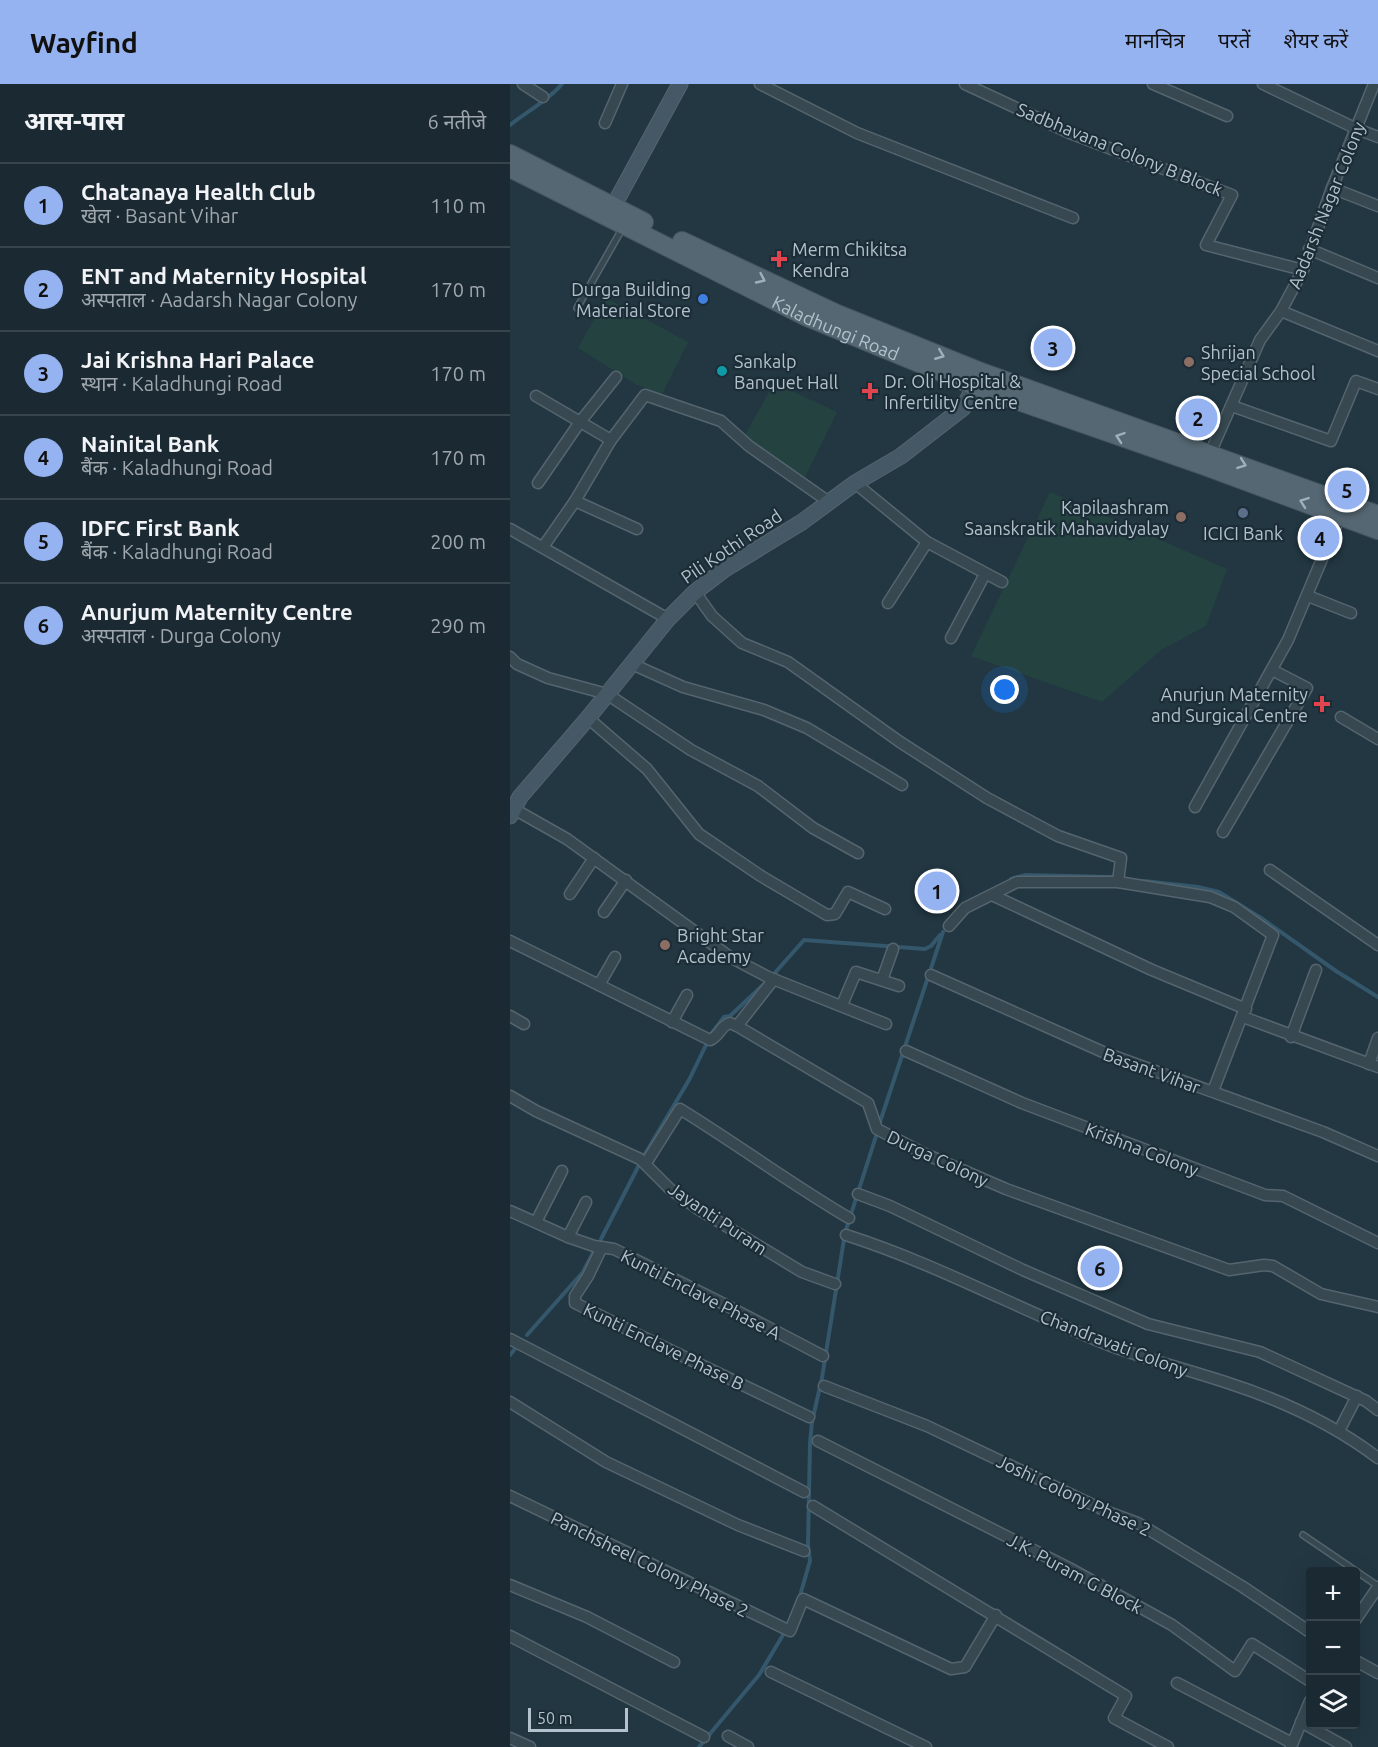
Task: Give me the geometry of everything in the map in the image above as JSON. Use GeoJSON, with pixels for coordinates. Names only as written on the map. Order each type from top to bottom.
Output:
{"type":"FeatureCollection","features":[{"type":"Feature","properties":{"kind":"main road","name":"Kaladhungi Road"},"geometry":{"type":"LineString","coordinates":[[514,163],[610,212],[713,256],[978,379]]}},
{"type":"Feature","properties":{"kind":"main road","name":"Kaladhungi Road"},"geometry":{"type":"LineString","coordinates":[[610,212],[624,225],[807,316],[978,379],[1208,459],[1349,514],[1378,530]]}},
{"type":"Feature","properties":{"kind":"main road","name":"Kaladhungi Road"},"geometry":{"type":"LineString","coordinates":[[1349,514],[1378,515]]}},
{"type":"Feature","properties":{"kind":"street"},"geometry":{"type":"LineString","coordinates":[[523,84],[543,97]]}},
{"type":"Feature","properties":{"kind":"street"},"geometry":{"type":"LineString","coordinates":[[605,123],[622,84]]}},
{"type":"Feature","properties":{"kind":"street"},"geometry":{"type":"LineString","coordinates":[[610,212],[680,84]]}},
{"type":"Feature","properties":{"kind":"street"},"geometry":{"type":"LineString","coordinates":[[760,84],[857,133],[1073,218]]}},
{"type":"Feature","properties":{"kind":"street","name":"Sadbhavana Colony B Block"},"geometry":{"type":"LineString","coordinates":[[965,84],[1072,134],[1232,195],[1206,245],[1303,270]]}},
{"type":"Feature","properties":{"kind":"street"},"geometry":{"type":"LineString","coordinates":[[1153,84],[1227,116]]}},
{"type":"Feature","properties":{"kind":"street"},"geometry":{"type":"LineString","coordinates":[[1263,84],[1378,137]]}},
{"type":"Feature","properties":{"kind":"street","name":"Aadarsh Nagar Colony"},"geometry":{"type":"LineString","coordinates":[[1208,459],[1260,340],[1281,311],[1303,270],[1332,188],[1374,84]]}},
{"type":"Feature","properties":{"kind":"street"},"geometry":{"type":"LineString","coordinates":[[1332,188],[1378,206]]}},
{"type":"Feature","properties":{"kind":"street"},"geometry":{"type":"LineString","coordinates":[[1309,249],[1378,278]]}},
{"type":"Feature","properties":{"kind":"street"},"geometry":{"type":"LineString","coordinates":[[1281,311],[1378,351]]}},
{"type":"Feature","properties":{"kind":"street"},"geometry":{"type":"LineString","coordinates":[[538,483],[580,422],[616,377]]}},
{"type":"Feature","properties":{"kind":"street","name":"Pili Kothi Road"},"geometry":{"type":"LineString","coordinates":[[512,812],[520,797],[668,620],[695,592],[725,569],[802,522],[855,483],[901,456],[963,408],[978,379]]}},
{"type":"Feature","properties":{"kind":"street"},"geometry":{"type":"LineString","coordinates":[[1232,406],[1331,441],[1356,381],[1378,389]]}},
{"type":"Feature","properties":{"kind":"street"},"geometry":{"type":"LineString","coordinates":[[543,547],[574,501],[610,440],[645,395],[721,421],[749,447],[829,502]]}},
{"type":"Feature","properties":{"kind":"street"},"geometry":{"type":"LineString","coordinates":[[536,396],[610,440]]}},
{"type":"Feature","properties":{"kind":"street"},"geometry":{"type":"LineString","coordinates":[[855,483],[927,542],[1002,582]]}},
{"type":"Feature","properties":{"kind":"street"},"geometry":{"type":"LineString","coordinates":[[574,501],[637,528]]}},
{"type":"Feature","properties":{"kind":"street"},"geometry":{"type":"LineString","coordinates":[[1195,807],[1288,640],[1349,514]]}},
{"type":"Feature","properties":{"kind":"street"},"geometry":{"type":"LineString","coordinates":[[510,529],[668,620]]}},
{"type":"Feature","properties":{"kind":"street"},"geometry":{"type":"LineString","coordinates":[[888,603],[927,542]]}},
{"type":"Feature","properties":{"kind":"street"},"geometry":{"type":"LineString","coordinates":[[951,638],[985,574]]}},
{"type":"Feature","properties":{"kind":"street"},"geometry":{"type":"LineString","coordinates":[[695,592],[712,616],[742,643],[788,663],[900,742],[987,798],[1058,836],[1120,858],[1118,882]]}},
{"type":"Feature","properties":{"kind":"street"},"geometry":{"type":"LineString","coordinates":[[1308,596],[1351,614]]}},
{"type":"Feature","properties":{"kind":"street"},"geometry":{"type":"LineString","coordinates":[[510,657],[517,664],[548,678],[607,694],[691,750],[758,786],[813,828],[858,853]]}},
{"type":"Feature","properties":{"kind":"street"},"geometry":{"type":"LineString","coordinates":[[632,664],[683,687],[764,710],[807,729],[902,785]]}},
{"type":"Feature","properties":{"kind":"street"},"geometry":{"type":"LineString","coordinates":[[1223,832],[1308,688],[1272,670]]}},
{"type":"Feature","properties":{"kind":"street"},"geometry":{"type":"LineString","coordinates":[[1341,717],[1378,739]]}},
{"type":"Feature","properties":{"kind":"street"},"geometry":{"type":"LineString","coordinates":[[588,718],[647,769],[699,834],[761,876],[827,915],[835,914],[848,892],[885,909]]}},
{"type":"Feature","properties":{"kind":"street"},"geometry":{"type":"LineString","coordinates":[[512,812],[567,839],[730,957],[774,979],[886,1024]]}},
{"type":"Feature","properties":{"kind":"street"},"geometry":{"type":"LineString","coordinates":[[570,894],[594,858]]}},
{"type":"Feature","properties":{"kind":"street"},"geometry":{"type":"LineString","coordinates":[[1270,870],[1378,945]]}},
{"type":"Feature","properties":{"kind":"street"},"geometry":{"type":"LineString","coordinates":[[604,912],[626,880]]}},
{"type":"Feature","properties":{"kind":"street"},"geometry":{"type":"LineString","coordinates":[[949,926],[965,908],[1017,882],[1118,882],[1210,897],[1234,907],[1273,935],[1213,1091]]}},
{"type":"Feature","properties":{"kind":"street"},"geometry":{"type":"LineString","coordinates":[[992,895],[1292,1037],[1374,1066],[1378,1038]]}},
{"type":"Feature","properties":{"kind":"street"},"geometry":{"type":"LineString","coordinates":[[510,941],[710,1040],[715,1038],[726,1024],[737,1026],[774,979]]}},
{"type":"Feature","properties":{"kind":"street"},"geometry":{"type":"LineString","coordinates":[[882,980],[893,949]]}},
{"type":"Feature","properties":{"kind":"street"},"geometry":{"type":"LineString","coordinates":[[599,985],[615,957]]}},
{"type":"Feature","properties":{"kind":"street"},"geometry":{"type":"LineString","coordinates":[[1292,1037],[1316,970]]}},
{"type":"Feature","properties":{"kind":"street"},"geometry":{"type":"LineString","coordinates":[[842,1005],[856,972],[899,986]]}},
{"type":"Feature","properties":{"kind":"street","name":"Basant Vihar"},"geometry":{"type":"LineString","coordinates":[[931,975],[1103,1052],[1323,1132],[1378,1156]]}},
{"type":"Feature","properties":{"kind":"street"},"geometry":{"type":"LineString","coordinates":[[672,1022],[687,995]]}},
{"type":"Feature","properties":{"kind":"street"},"geometry":{"type":"LineString","coordinates":[[510,1016],[524,1024]]}},
{"type":"Feature","properties":{"kind":"street","name":"Durga Colony"},"geometry":{"type":"LineString","coordinates":[[737,1026],[868,1103],[873,1122],[880,1131],[995,1185],[1229,1270],[1264,1265],[1273,1266],[1321,1294],[1378,1307]]}},
{"type":"Feature","properties":{"kind":"street","name":"Krishna Colony"},"geometry":{"type":"LineString","coordinates":[[906,1051],[1022,1103],[1154,1154],[1265,1195],[1283,1196],[1378,1243]]}},
{"type":"Feature","properties":{"kind":"street","name":"Jayanti Puram"},"geometry":{"type":"LineString","coordinates":[[510,1096],[536,1111],[646,1163],[670,1190],[698,1209],[802,1272],[835,1284]]}},
{"type":"Feature","properties":{"kind":"street"},"geometry":{"type":"LineString","coordinates":[[646,1163],[680,1109],[849,1218]]}},
{"type":"Feature","properties":{"kind":"street"},"geometry":{"type":"LineString","coordinates":[[536,1222],[562,1172]]}},
{"type":"Feature","properties":{"kind":"street"},"geometry":{"type":"LineString","coordinates":[[858,1194],[890,1206],[1023,1270],[1148,1324],[1260,1352],[1357,1396],[1378,1410]]}},
{"type":"Feature","properties":{"kind":"street"},"geometry":{"type":"LineString","coordinates":[[568,1237],[586,1202]]}},
{"type":"Feature","properties":{"kind":"street","name":"Kunti Enclave Phase A"},"geometry":{"type":"LineString","coordinates":[[510,1211],[568,1237],[614,1250],[823,1356]]}},
{"type":"Feature","properties":{"kind":"street","name":"Chandravati Colony"},"geometry":{"type":"LineString","coordinates":[[846,1235],[888,1248],[1111,1346],[1270,1398],[1339,1431],[1378,1458]]}},
{"type":"Feature","properties":{"kind":"street","name":"Kunti Enclave Phase B"},"geometry":{"type":"LineString","coordinates":[[602,1247],[575,1296],[575,1302],[809,1417]]}},
{"type":"Feature","properties":{"kind":"street"},"geometry":{"type":"LineString","coordinates":[[510,1339],[804,1492]]}},
{"type":"Feature","properties":{"kind":"street","name":"Joshi Colony Phase 2"},"geometry":{"type":"LineString","coordinates":[[824,1386],[927,1426],[1108,1512],[1138,1523],[1306,1629]]}},
{"type":"Feature","properties":{"kind":"street"},"geometry":{"type":"LineString","coordinates":[[1339,1431],[1357,1396]]}},
{"type":"Feature","properties":{"kind":"street"},"geometry":{"type":"LineString","coordinates":[[510,1402],[606,1462],[738,1525],[804,1551]]}},
{"type":"Feature","properties":{"kind":"street","name":"J.K. Puram G Block"},"geometry":{"type":"LineString","coordinates":[[818,1441],[895,1482],[966,1515],[1069,1568],[1172,1625],[1235,1671],[1252,1644],[1306,1678]]}},
{"type":"Feature","properties":{"kind":"street","name":"Panchsheel Colony Phase 2"},"geometry":{"type":"LineString","coordinates":[[510,1496],[790,1631],[803,1599],[951,1669],[965,1666],[996,1616]]}},
{"type":"Feature","properties":{"kind":"street"},"geometry":{"type":"LineString","coordinates":[[813,1506],[1126,1696],[1114,1719],[1167,1747]]}},
{"type":"Feature","properties":{"kind":"street"},"geometry":{"type":"LineString","coordinates":[[510,1585],[587,1617],[674,1662]]}},
{"type":"Feature","properties":{"kind":"street"},"geometry":{"type":"LineString","coordinates":[[1360,1613],[1378,1586]]}},
{"type":"Feature","properties":{"kind":"street"},"geometry":{"type":"LineString","coordinates":[[510,1636],[704,1737]]}},
{"type":"Feature","properties":{"kind":"street"},"geometry":{"type":"LineString","coordinates":[[1360,1663],[1378,1674]]}},
{"type":"Feature","properties":{"kind":"street"},"geometry":{"type":"LineString","coordinates":[[771,1672],[926,1747]]}},
{"type":"Feature","properties":{"kind":"street"},"geometry":{"type":"LineString","coordinates":[[1177,1683],[1291,1745],[1306,1712]]}},
{"type":"Feature","properties":{"kind":"street"},"geometry":{"type":"LineString","coordinates":[[1301,1722],[1346,1747]]}},
{"type":"Feature","properties":{"kind":"street"},"geometry":{"type":"LineString","coordinates":[[728,1736],[748,1747]]}},
{"type":"Feature","properties":{"kind":"street"},"geometry":{"type":"LineString","coordinates":[[510,1738],[530,1747]]}},
{"type":"Feature","properties":{"kind":"lane"},"geometry":{"type":"LineString","coordinates":[[577,308],[624,225]]}},
{"type":"Feature","properties":{"kind":"lane"},"geometry":{"type":"LineString","coordinates":[[1303,1534],[1378,1586]]}},
{"type":"Feature","properties":{"kind":"green space"},"geometry":{"type":"Polygon","coordinates":[[[606,298],[688,342],[662,394],[637,385],[578,348],[606,298]]]}},
{"type":"Feature","properties":{"kind":"green space"},"geometry":{"type":"Polygon","coordinates":[[[774,383],[837,412],[805,477],[771,457],[745,435],[774,383]]]}},
{"type":"Feature","properties":{"kind":"green space"},"geometry":{"type":"Polygon","coordinates":[[[1050,492],[1227,569],[1206,626],[1161,650],[1102,702],[971,656],[1050,492]]]}},
{"type":"Feature","properties":{"kind":"waterway"},"geometry":{"type":"LineString","coordinates":[[510,125],[544,101],[562,84]]}},
{"type":"Feature","properties":{"kind":"waterway"},"geometry":{"type":"LineString","coordinates":[[1011,879],[1026,875],[1111,877]]}},
{"type":"Feature","properties":{"kind":"waterway"},"geometry":{"type":"LineString","coordinates":[[1144,881],[1198,887],[1219,892],[1378,997]]}},
{"type":"Feature","properties":{"kind":"waterway"},"geometry":{"type":"LineString","coordinates":[[879,1125],[943,932]]}},
{"type":"Feature","properties":{"kind":"waterway"},"geometry":{"type":"LineString","coordinates":[[773,975],[804,940],[925,949],[931,946],[940,935]]}},
{"type":"Feature","properties":{"kind":"waterway"},"geometry":{"type":"LineString","coordinates":[[711,1034],[724,1017],[730,1016],[763,985]]}},
{"type":"Feature","properties":{"kind":"waterway"},"geometry":{"type":"LineString","coordinates":[[645,1154],[689,1080],[707,1043]]}},
{"type":"Feature","properties":{"kind":"waterway"},"geometry":{"type":"LineString","coordinates":[[799,1599],[810,1561],[808,1545],[812,1422],[822,1378],[845,1233],[877,1133]]}},
{"type":"Feature","properties":{"kind":"waterway"},"geometry":{"type":"LineString","coordinates":[[601,1239],[639,1165]]}},
{"type":"Feature","properties":{"kind":"waterway"},"geometry":{"type":"LineString","coordinates":[[527,1335],[583,1272],[594,1251]]}},
{"type":"Feature","properties":{"kind":"waterway"},"geometry":{"type":"LineString","coordinates":[[510,1355],[514,1350]]}},
{"type":"Feature","properties":{"kind":"waterway"},"geometry":{"type":"LineString","coordinates":[[699,1747],[759,1675],[783,1635]]}},
{"type":"Feature","properties":{"kind":"place","name":"Merm Chikitsa Kendra"},"geometry":{"type":"Point","coordinates":[779,259]}},
{"type":"Feature","properties":{"kind":"place","name":"Durga Building Material Store"},"geometry":{"type":"Point","coordinates":[703,299]}},
{"type":"Feature","properties":{"kind":"place","name":"Jai Krishna Hari Palace"},"geometry":{"type":"Point","coordinates":[1053,348]}},
{"type":"Feature","properties":{"kind":"place","name":"Shrijan Special School"},"geometry":{"type":"Point","coordinates":[1189,362]}},
{"type":"Feature","properties":{"kind":"place","name":"Sankalp Banquet Hall"},"geometry":{"type":"Point","coordinates":[722,371]}},
{"type":"Feature","properties":{"kind":"place","name":"Dr. Oli Hospital & Infertility Centre"},"geometry":{"type":"Point","coordinates":[870,391]}},
{"type":"Feature","properties":{"kind":"place","name":"ENT and Maternity Hospital"},"geometry":{"type":"Point","coordinates":[1198,418]}},
{"type":"Feature","properties":{"kind":"place","name":"IDFC First Bank"},"geometry":{"type":"Point","coordinates":[1347,490]}},
{"type":"Feature","properties":{"kind":"place","name":"ICICI Bank"},"geometry":{"type":"Point","coordinates":[1243,513]}},
{"type":"Feature","properties":{"kind":"place","name":"Kapilaashram Saanskratik Mahavidyalay"},"geometry":{"type":"Point","coordinates":[1181,517]}},
{"type":"Feature","properties":{"kind":"place","name":"Nainital Bank"},"geometry":{"type":"Point","coordinates":[1320,538]}},
{"type":"Feature","properties":{"kind":"place","name":"Anurjun Maternity and Surgical Centre"},"geometry":{"type":"Point","coordinates":[1322,704]}},
{"type":"Feature","properties":{"kind":"place","name":"Chatanaya Health Club"},"geometry":{"type":"Point","coordinates":[937,891]}},
{"type":"Feature","properties":{"kind":"place","name":"Bright Star Academy"},"geometry":{"type":"Point","coordinates":[665,945]}},
{"type":"Feature","properties":{"kind":"place","name":"Anurjum Maternity Centre"},"geometry":{"type":"Point","coordinates":[1100,1268]}}]}
